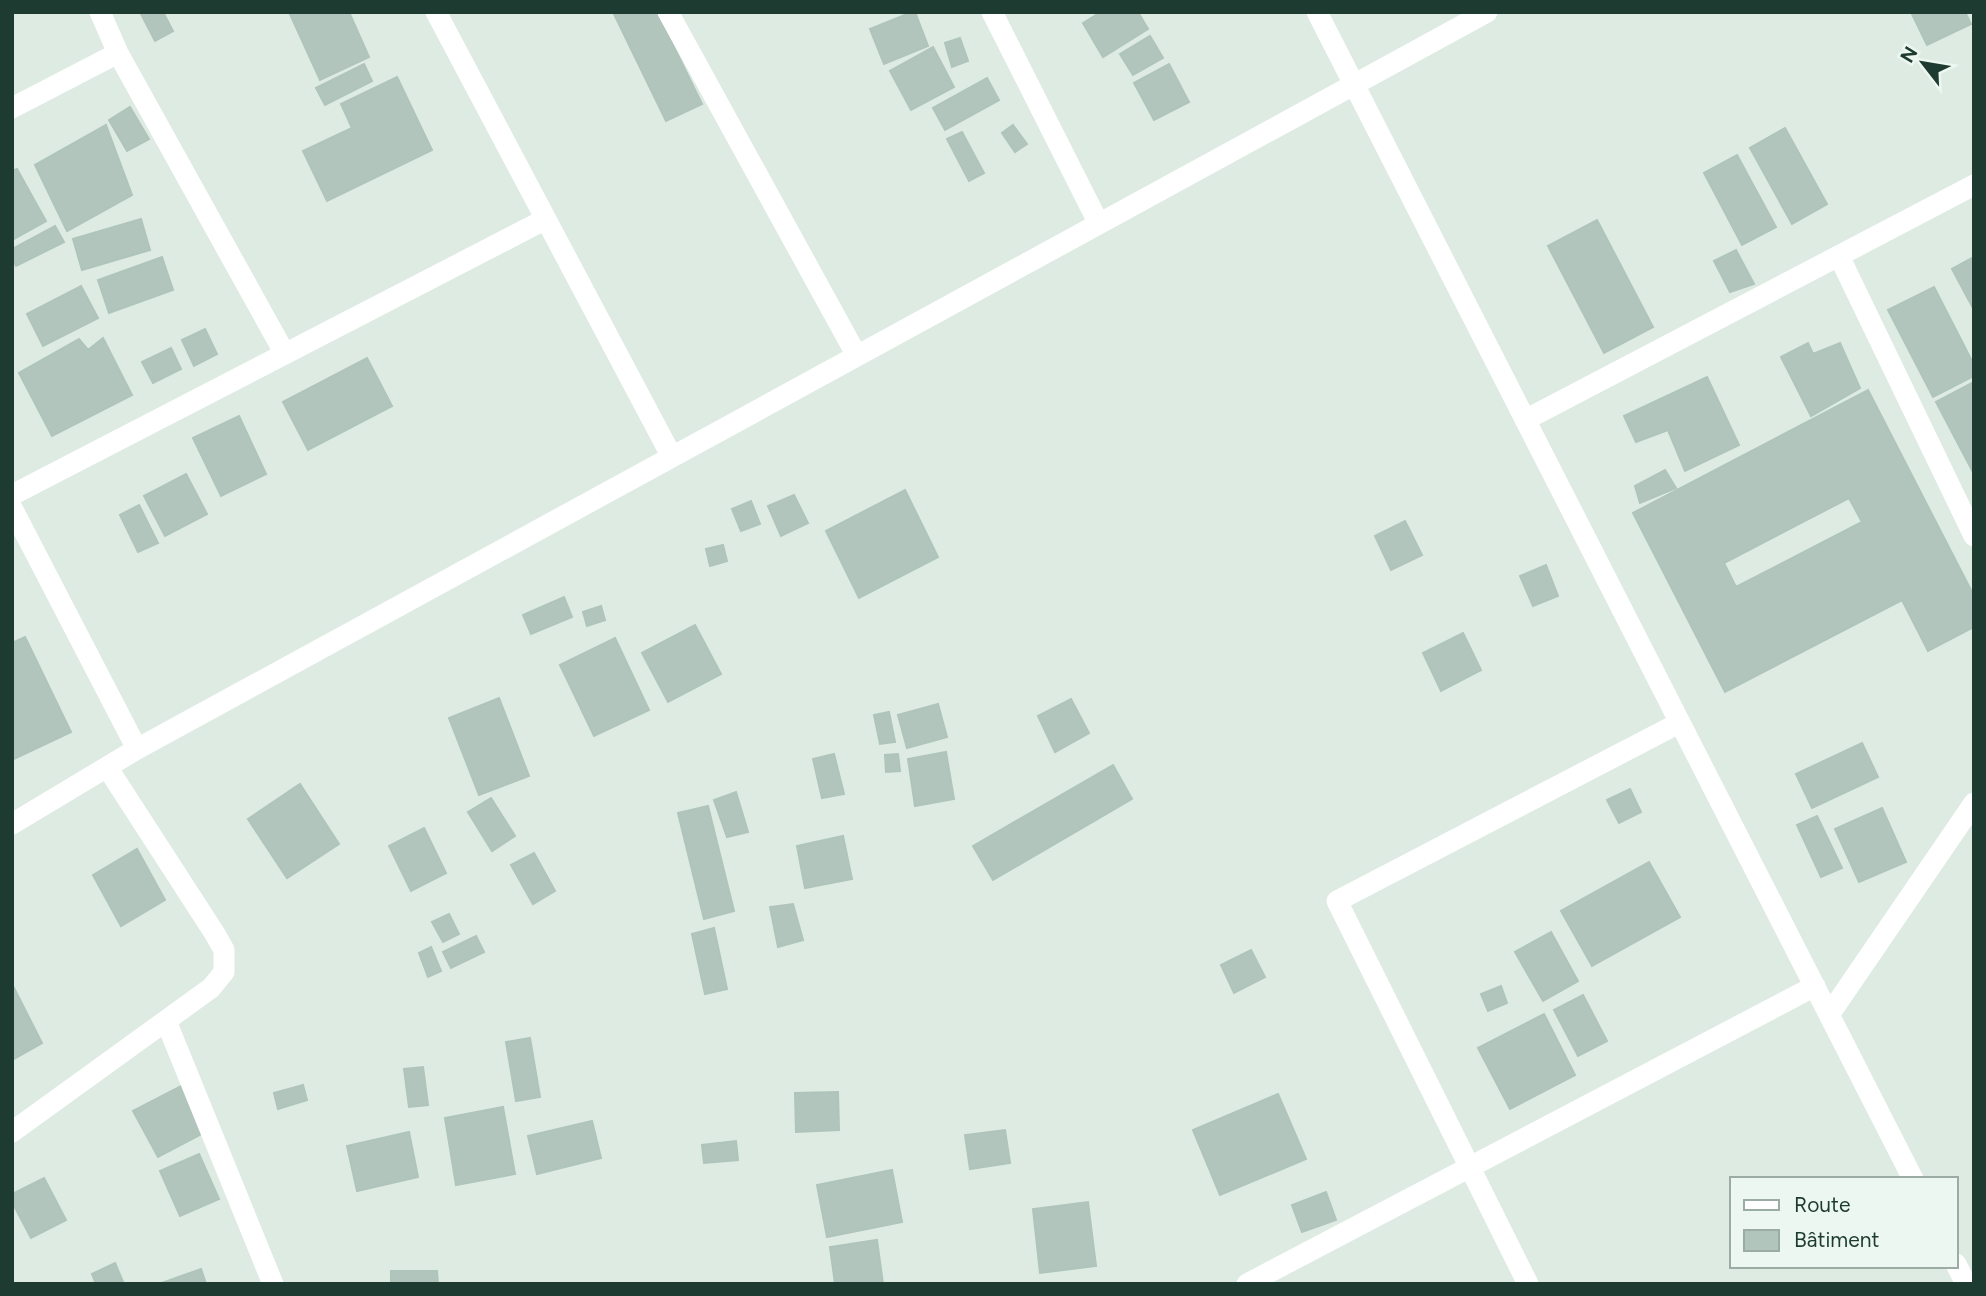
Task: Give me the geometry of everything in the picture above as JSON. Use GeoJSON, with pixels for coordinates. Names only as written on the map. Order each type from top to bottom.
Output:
{"type":"FeatureCollection","features":[{"type":"Feature","properties":{"kind":"street"},"geometry":{"type":"LineString","coordinates":[[100,12],[118,53],[285,354]]}},
{"type":"Feature","properties":{"kind":"street"},"geometry":{"type":"LineString","coordinates":[[436,12],[672,457]]}},
{"type":"Feature","properties":{"kind":"street"},"geometry":{"type":"LineString","coordinates":[[668,12],[857,356]]}},
{"type":"Feature","properties":{"kind":"street"},"geometry":{"type":"LineString","coordinates":[[992,12],[1099,224]]}},
{"type":"Feature","properties":{"kind":"street"},"geometry":{"type":"LineString","coordinates":[[1317,12],[1912,1177]]}},
{"type":"Feature","properties":{"kind":"street"},"geometry":{"type":"LineString","coordinates":[[12,824],[137,749],[1487,12]]}},
{"type":"Feature","properties":{"kind":"street"},"geometry":{"type":"LineString","coordinates":[[12,108],[118,53]]}},
{"type":"Feature","properties":{"kind":"street"},"geometry":{"type":"LineString","coordinates":[[1525,421],[1974,185]]}},
{"type":"Feature","properties":{"kind":"street"},"geometry":{"type":"LineString","coordinates":[[12,495],[545,219]]}},
{"type":"Feature","properties":{"kind":"street"},"geometry":{"type":"LineString","coordinates":[[1839,256],[1974,536]]}},
{"type":"Feature","properties":{"kind":"street"},"geometry":{"type":"LineString","coordinates":[[12,508],[137,749]]}},
{"type":"Feature","properties":{"kind":"street"},"geometry":{"type":"LineString","coordinates":[[1528,1284],[1337,901],[1679,723]]}},
{"type":"Feature","properties":{"kind":"street"},"geometry":{"type":"LineString","coordinates":[[12,1132],[211,988],[224,972],[224,950],[107,768]]}},
{"type":"Feature","properties":{"kind":"street"},"geometry":{"type":"LineString","coordinates":[[1829,1015],[1974,803]]}},
{"type":"Feature","properties":{"kind":"street"},"geometry":{"type":"LineString","coordinates":[[1247,1284],[1815,986]]}},
{"type":"Feature","properties":{"kind":"street"},"geometry":{"type":"LineString","coordinates":[[166,1021],[273,1284]]}},
{"type":"Feature","properties":{"kind":"street"},"geometry":{"type":"LineString","coordinates":[[1958,1268],[1966,1284]]}},
{"type":"Feature","properties":{"kind":"building"},"geometry":{"type":"Polygon","coordinates":[[[140,12],[163,12],[173,31],[155,41],[140,12]]]}},
{"type":"Feature","properties":{"kind":"building"},"geometry":{"type":"Polygon","coordinates":[[[289,12],[349,12],[369,57],[320,80],[289,12]]]}},
{"type":"Feature","properties":{"kind":"building"},"geometry":{"type":"Polygon","coordinates":[[[613,12],[657,12],[702,104],[666,121],[613,12]]]}},
{"type":"Feature","properties":{"kind":"building"},"geometry":{"type":"Polygon","coordinates":[[[915,12],[928,46],[884,64],[870,29],[915,12]]]}},
{"type":"Feature","properties":{"kind":"building"},"geometry":{"type":"Polygon","coordinates":[[[1101,12],[1138,12],[1148,29],[1103,57],[1083,23],[1101,12]]]}},
{"type":"Feature","properties":{"kind":"building"},"geometry":{"type":"Polygon","coordinates":[[[1911,12],[1965,12],[1971,24],[1927,45],[1911,12]]]}},
{"type":"Feature","properties":{"kind":"building"},"geometry":{"type":"Polygon","coordinates":[[[1150,36],[1163,58],[1133,75],[1120,54],[1150,36]]]}},
{"type":"Feature","properties":{"kind":"building"},"geometry":{"type":"Polygon","coordinates":[[[960,38],[968,61],[952,67],[945,43],[960,38]]]}},
{"type":"Feature","properties":{"kind":"building"},"geometry":{"type":"Polygon","coordinates":[[[933,47],[954,87],[911,110],[890,71],[933,47]]]}},
{"type":"Feature","properties":{"kind":"building"},"geometry":{"type":"Polygon","coordinates":[[[364,64],[372,81],[325,105],[316,88],[364,64]]]}},
{"type":"Feature","properties":{"kind":"building"},"geometry":{"type":"Polygon","coordinates":[[[1169,64],[1189,102],[1154,120],[1134,83],[1169,64]]]}},
{"type":"Feature","properties":{"kind":"building"},"geometry":{"type":"Polygon","coordinates":[[[397,77],[432,150],[327,201],[303,151],[352,128],[341,104],[397,77]]]}},
{"type":"Feature","properties":{"kind":"building"},"geometry":{"type":"Polygon","coordinates":[[[987,78],[999,100],[945,130],[933,108],[987,78]]]}},
{"type":"Feature","properties":{"kind":"building"},"geometry":{"type":"Polygon","coordinates":[[[130,107],[149,139],[127,151],[109,120],[130,107]]]}},
{"type":"Feature","properties":{"kind":"building"},"geometry":{"type":"Polygon","coordinates":[[[106,125],[132,195],[67,231],[35,165],[106,125]]]}},
{"type":"Feature","properties":{"kind":"building"},"geometry":{"type":"Polygon","coordinates":[[[1013,125],[1027,144],[1015,152],[1002,133],[1013,125]]]}},
{"type":"Feature","properties":{"kind":"building"},"geometry":{"type":"Polygon","coordinates":[[[1785,128],[1827,204],[1792,224],[1750,148],[1785,128]]]}},
{"type":"Feature","properties":{"kind":"building"},"geometry":{"type":"Polygon","coordinates":[[[962,132],[984,173],[969,181],[947,139],[962,132]]]}},
{"type":"Feature","properties":{"kind":"building"},"geometry":{"type":"Polygon","coordinates":[[[1737,155],[1776,227],[1742,245],[1704,173],[1737,155]]]}},
{"type":"Feature","properties":{"kind":"building"},"geometry":{"type":"Polygon","coordinates":[[[17,169],[46,221],[12,240],[12,171],[17,169]]]}},
{"type":"Feature","properties":{"kind":"building"},"geometry":{"type":"Polygon","coordinates":[[[141,219],[150,250],[82,270],[73,239],[141,219]]]}},
{"type":"Feature","properties":{"kind":"building"},"geometry":{"type":"Polygon","coordinates":[[[1597,220],[1653,327],[1604,353],[1548,246],[1597,220]]]}},
{"type":"Feature","properties":{"kind":"building"},"geometry":{"type":"Polygon","coordinates":[[[55,226],[64,242],[16,266],[12,249],[55,226]]]}},
{"type":"Feature","properties":{"kind":"building"},"geometry":{"type":"Polygon","coordinates":[[[1736,250],[1754,284],[1730,292],[1714,261],[1736,250]]]}},
{"type":"Feature","properties":{"kind":"building"},"geometry":{"type":"Polygon","coordinates":[[[162,257],[173,290],[109,313],[98,280],[162,257]]]}},
{"type":"Feature","properties":{"kind":"building"},"geometry":{"type":"Polygon","coordinates":[[[1974,257],[1974,310],[1952,269],[1974,257]]]}},
{"type":"Feature","properties":{"kind":"building"},"geometry":{"type":"Polygon","coordinates":[[[81,286],[98,318],[43,346],[27,314],[81,286]]]}},
{"type":"Feature","properties":{"kind":"building"},"geometry":{"type":"Polygon","coordinates":[[[1934,287],[1974,365],[1974,376],[1933,397],[1888,310],[1934,287]]]}},
{"type":"Feature","properties":{"kind":"building"},"geometry":{"type":"Polygon","coordinates":[[[205,329],[217,354],[194,366],[182,340],[205,329]]]}},
{"type":"Feature","properties":{"kind":"building"},"geometry":{"type":"Polygon","coordinates":[[[103,338],[132,395],[52,436],[19,373],[79,339],[88,350],[103,338]]]}},
{"type":"Feature","properties":{"kind":"building"},"geometry":{"type":"Polygon","coordinates":[[[1808,343],[1813,354],[1840,343],[1860,388],[1811,416],[1781,357],[1808,343]]]}},
{"type":"Feature","properties":{"kind":"building"},"geometry":{"type":"Polygon","coordinates":[[[171,348],[181,369],[153,383],[142,362],[171,348]]]}},
{"type":"Feature","properties":{"kind":"building"},"geometry":{"type":"Polygon","coordinates":[[[367,358],[392,406],[308,450],[283,402],[367,358]]]}},
{"type":"Feature","properties":{"kind":"building"},"geometry":{"type":"Polygon","coordinates":[[[1707,377],[1739,445],[1685,471],[1668,430],[1636,442],[1624,416],[1707,377]]]}},
{"type":"Feature","properties":{"kind":"building"},"geometry":{"type":"Polygon","coordinates":[[[1974,382],[1974,474],[1936,402],[1974,382]]]}},
{"type":"Feature","properties":{"kind":"building"},"geometry":{"type":"Polygon","coordinates":[[[1868,390],[1974,596],[1974,627],[1928,651],[1902,600],[1725,692],[1633,513],[1868,390]],[[1849,498],[1724,563],[1736,587],[1862,522],[1849,498]]]}},
{"type":"Feature","properties":{"kind":"building"},"geometry":{"type":"Polygon","coordinates":[[[239,416],[266,474],[221,496],[193,438],[239,416]]]}},
{"type":"Feature","properties":{"kind":"building"},"geometry":{"type":"Polygon","coordinates":[[[1665,470],[1676,488],[1640,503],[1635,486],[1665,470]]]}},
{"type":"Feature","properties":{"kind":"building"},"geometry":{"type":"Polygon","coordinates":[[[186,474],[207,514],[165,536],[144,496],[186,474]]]}},
{"type":"Feature","properties":{"kind":"building"},"geometry":{"type":"Polygon","coordinates":[[[905,490],[938,557],[859,598],[826,531],[905,490]]]}},
{"type":"Feature","properties":{"kind":"building"},"geometry":{"type":"Polygon","coordinates":[[[794,495],[808,523],[781,536],[768,506],[794,495]]]}},
{"type":"Feature","properties":{"kind":"building"},"geometry":{"type":"Polygon","coordinates":[[[751,501],[760,524],[741,531],[732,509],[751,501]]]}},
{"type":"Feature","properties":{"kind":"building"},"geometry":{"type":"Polygon","coordinates":[[[139,505],[158,543],[138,552],[120,515],[139,505]]]}},
{"type":"Feature","properties":{"kind":"building"},"geometry":{"type":"Polygon","coordinates":[[[1405,521],[1422,555],[1391,570],[1375,536],[1405,521]]]}},
{"type":"Feature","properties":{"kind":"building"},"geometry":{"type":"Polygon","coordinates":[[[723,545],[727,561],[710,566],[706,549],[723,545]]]}},
{"type":"Feature","properties":{"kind":"building"},"geometry":{"type":"Polygon","coordinates":[[[1546,565],[1558,596],[1533,606],[1520,576],[1546,565]]]}},
{"type":"Feature","properties":{"kind":"building"},"geometry":{"type":"Polygon","coordinates":[[[564,597],[572,617],[531,634],[523,615],[564,597]]]}},
{"type":"Feature","properties":{"kind":"building"},"geometry":{"type":"Polygon","coordinates":[[[601,606],[605,620],[587,626],[583,612],[601,606]]]}},
{"type":"Feature","properties":{"kind":"building"},"geometry":{"type":"Polygon","coordinates":[[[695,625],[721,674],[668,702],[642,653],[695,625]]]}},
{"type":"Feature","properties":{"kind":"building"},"geometry":{"type":"Polygon","coordinates":[[[1463,633],[1481,670],[1441,691],[1423,653],[1463,633]]]}},
{"type":"Feature","properties":{"kind":"building"},"geometry":{"type":"Polygon","coordinates":[[[25,637],[71,732],[14,759],[12,643],[25,637]]]}},
{"type":"Feature","properties":{"kind":"building"},"geometry":{"type":"Polygon","coordinates":[[[615,638],[649,710],[594,736],[560,665],[615,638]]]}},
{"type":"Feature","properties":{"kind":"building"},"geometry":{"type":"Polygon","coordinates":[[[499,698],[529,776],[479,795],[449,718],[499,698]]]}},
{"type":"Feature","properties":{"kind":"building"},"geometry":{"type":"Polygon","coordinates":[[[1071,699],[1089,733],[1055,752],[1038,716],[1071,699]]]}},
{"type":"Feature","properties":{"kind":"building"},"geometry":{"type":"Polygon","coordinates":[[[938,704],[947,737],[907,748],[898,715],[938,704]]]}},
{"type":"Feature","properties":{"kind":"building"},"geometry":{"type":"Polygon","coordinates":[[[889,712],[895,742],[880,744],[874,715],[889,712]]]}},
{"type":"Feature","properties":{"kind":"building"},"geometry":{"type":"Polygon","coordinates":[[[1862,743],[1878,777],[1812,808],[1796,774],[1862,743]]]}},
{"type":"Feature","properties":{"kind":"building"},"geometry":{"type":"Polygon","coordinates":[[[946,752],[954,799],[915,806],[908,759],[946,752]]]}},
{"type":"Feature","properties":{"kind":"building"},"geometry":{"type":"Polygon","coordinates":[[[834,754],[844,794],[822,798],[813,759],[834,754]]]}},
{"type":"Feature","properties":{"kind":"building"},"geometry":{"type":"Polygon","coordinates":[[[898,754],[900,771],[886,772],[885,755],[898,754]]]}},
{"type":"Feature","properties":{"kind":"building"},"geometry":{"type":"Polygon","coordinates":[[[1113,765],[1132,799],[993,880],[973,846],[1113,765]]]}},
{"type":"Feature","properties":{"kind":"building"},"geometry":{"type":"Polygon","coordinates":[[[300,784],[339,844],[287,878],[248,819],[300,784]]]}},
{"type":"Feature","properties":{"kind":"building"},"geometry":{"type":"Polygon","coordinates":[[[1630,789],[1641,812],[1619,823],[1607,800],[1630,789]]]}},
{"type":"Feature","properties":{"kind":"building"},"geometry":{"type":"Polygon","coordinates":[[[736,792],[748,832],[727,837],[714,800],[736,792]]]}},
{"type":"Feature","properties":{"kind":"building"},"geometry":{"type":"Polygon","coordinates":[[[491,798],[515,836],[492,851],[468,812],[491,798]]]}},
{"type":"Feature","properties":{"kind":"building"},"geometry":{"type":"Polygon","coordinates":[[[708,806],[734,911],[704,919],[678,813],[708,806]]]}},
{"type":"Feature","properties":{"kind":"building"},"geometry":{"type":"Polygon","coordinates":[[[1882,808],[1906,862],[1859,882],[1835,829],[1882,808]]]}},
{"type":"Feature","properties":{"kind":"building"},"geometry":{"type":"Polygon","coordinates":[[[1817,816],[1842,868],[1821,877],[1797,825],[1817,816]]]}},
{"type":"Feature","properties":{"kind":"building"},"geometry":{"type":"Polygon","coordinates":[[[424,828],[446,873],[411,891],[389,846],[424,828]]]}},
{"type":"Feature","properties":{"kind":"building"},"geometry":{"type":"Polygon","coordinates":[[[843,836],[852,879],[805,888],[797,846],[843,836]]]}},
{"type":"Feature","properties":{"kind":"building"},"geometry":{"type":"Polygon","coordinates":[[[137,849],[165,900],[121,926],[93,875],[137,849]]]}},
{"type":"Feature","properties":{"kind":"building"},"geometry":{"type":"Polygon","coordinates":[[[534,853],[555,891],[533,904],[511,865],[534,853]]]}},
{"type":"Feature","properties":{"kind":"building"},"geometry":{"type":"Polygon","coordinates":[[[1649,862],[1680,917],[1592,966],[1561,911],[1649,862]]]}},
{"type":"Feature","properties":{"kind":"building"},"geometry":{"type":"Polygon","coordinates":[[[793,904],[803,940],[778,947],[770,907],[793,904]]]}},
{"type":"Feature","properties":{"kind":"building"},"geometry":{"type":"Polygon","coordinates":[[[449,914],[459,934],[443,942],[432,922],[449,914]]]}},
{"type":"Feature","properties":{"kind":"building"},"geometry":{"type":"Polygon","coordinates":[[[714,928],[727,989],[705,994],[692,934],[714,928]]]}},
{"type":"Feature","properties":{"kind":"building"},"geometry":{"type":"Polygon","coordinates":[[[1551,932],[1578,981],[1543,1001],[1515,952],[1551,932]]]}},
{"type":"Feature","properties":{"kind":"building"},"geometry":{"type":"Polygon","coordinates":[[[476,936],[484,952],[451,968],[443,952],[476,936]]]}},
{"type":"Feature","properties":{"kind":"building"},"geometry":{"type":"Polygon","coordinates":[[[431,947],[441,971],[428,977],[419,953],[431,947]]]}},
{"type":"Feature","properties":{"kind":"building"},"geometry":{"type":"Polygon","coordinates":[[[1251,950],[1265,977],[1234,993],[1221,965],[1251,950]]]}},
{"type":"Feature","properties":{"kind":"building"},"geometry":{"type":"Polygon","coordinates":[[[12,984],[42,1043],[12,1060],[12,984]]]}},
{"type":"Feature","properties":{"kind":"building"},"geometry":{"type":"Polygon","coordinates":[[[1501,986],[1507,1003],[1488,1011],[1481,994],[1501,986]]]}},
{"type":"Feature","properties":{"kind":"building"},"geometry":{"type":"Polygon","coordinates":[[[1583,995],[1607,1041],[1578,1056],[1554,1010],[1583,995]]]}},
{"type":"Feature","properties":{"kind":"building"},"geometry":{"type":"Polygon","coordinates":[[[1544,1014],[1575,1075],[1510,1109],[1478,1048],[1544,1014]]]}},
{"type":"Feature","properties":{"kind":"building"},"geometry":{"type":"Polygon","coordinates":[[[530,1038],[540,1097],[516,1101],[506,1042],[530,1038]]]}},
{"type":"Feature","properties":{"kind":"building"},"geometry":{"type":"Polygon","coordinates":[[[423,1067],[428,1105],[409,1107],[404,1069],[423,1067]]]}},
{"type":"Feature","properties":{"kind":"building"},"geometry":{"type":"Polygon","coordinates":[[[185,1084],[209,1130],[158,1157],[133,1111],[185,1084]]]}},
{"type":"Feature","properties":{"kind":"building"},"geometry":{"type":"Polygon","coordinates":[[[303,1085],[307,1100],[278,1109],[274,1093],[303,1085]]]}},
{"type":"Feature","properties":{"kind":"building"},"geometry":{"type":"Polygon","coordinates":[[[838,1092],[839,1130],[796,1132],[795,1093],[838,1092]]]}},
{"type":"Feature","properties":{"kind":"building"},"geometry":{"type":"Polygon","coordinates":[[[1278,1094],[1306,1159],[1220,1195],[1193,1130],[1278,1094]]]}},
{"type":"Feature","properties":{"kind":"building"},"geometry":{"type":"Polygon","coordinates":[[[503,1107],[515,1174],[456,1185],[445,1118],[503,1107]]]}},
{"type":"Feature","properties":{"kind":"building"},"geometry":{"type":"Polygon","coordinates":[[[592,1121],[601,1158],[537,1174],[528,1136],[592,1121]]]}},
{"type":"Feature","properties":{"kind":"building"},"geometry":{"type":"Polygon","coordinates":[[[1005,1130],[1010,1163],[970,1169],[965,1135],[1005,1130]]]}},
{"type":"Feature","properties":{"kind":"building"},"geometry":{"type":"Polygon","coordinates":[[[409,1132],[418,1177],[357,1191],[347,1146],[409,1132]]]}},
{"type":"Feature","properties":{"kind":"building"},"geometry":{"type":"Polygon","coordinates":[[[736,1141],[738,1160],[704,1163],[702,1145],[736,1141]]]}},
{"type":"Feature","properties":{"kind":"building"},"geometry":{"type":"Polygon","coordinates":[[[199,1154],[219,1199],[180,1216],[160,1171],[199,1154]]]}},
{"type":"Feature","properties":{"kind":"building"},"geometry":{"type":"Polygon","coordinates":[[[892,1170],[902,1222],[827,1237],[817,1185],[892,1170]]]}},
{"type":"Feature","properties":{"kind":"building"},"geometry":{"type":"Polygon","coordinates":[[[44,1178],[66,1220],[31,1238],[12,1202],[12,1194],[44,1178]]]}},
{"type":"Feature","properties":{"kind":"building"},"geometry":{"type":"Polygon","coordinates":[[[1326,1192],[1336,1220],[1302,1232],[1292,1205],[1326,1192]]]}},
{"type":"Feature","properties":{"kind":"building"},"geometry":{"type":"Polygon","coordinates":[[[1088,1202],[1096,1266],[1040,1273],[1033,1209],[1088,1202]]]}},
{"type":"Feature","properties":{"kind":"building"},"geometry":{"type":"Polygon","coordinates":[[[877,1240],[883,1284],[835,1284],[830,1247],[877,1240]]]}},
{"type":"Feature","properties":{"kind":"building"},"geometry":{"type":"Polygon","coordinates":[[[115,1263],[124,1284],[96,1284],[92,1274],[115,1263]]]}},
{"type":"Feature","properties":{"kind":"building"},"geometry":{"type":"Polygon","coordinates":[[[201,1269],[206,1284],[159,1284],[201,1269]]]}},
{"type":"Feature","properties":{"kind":"building"},"geometry":{"type":"Polygon","coordinates":[[[391,1271],[437,1271],[438,1284],[391,1284],[391,1271]]]}}]}
